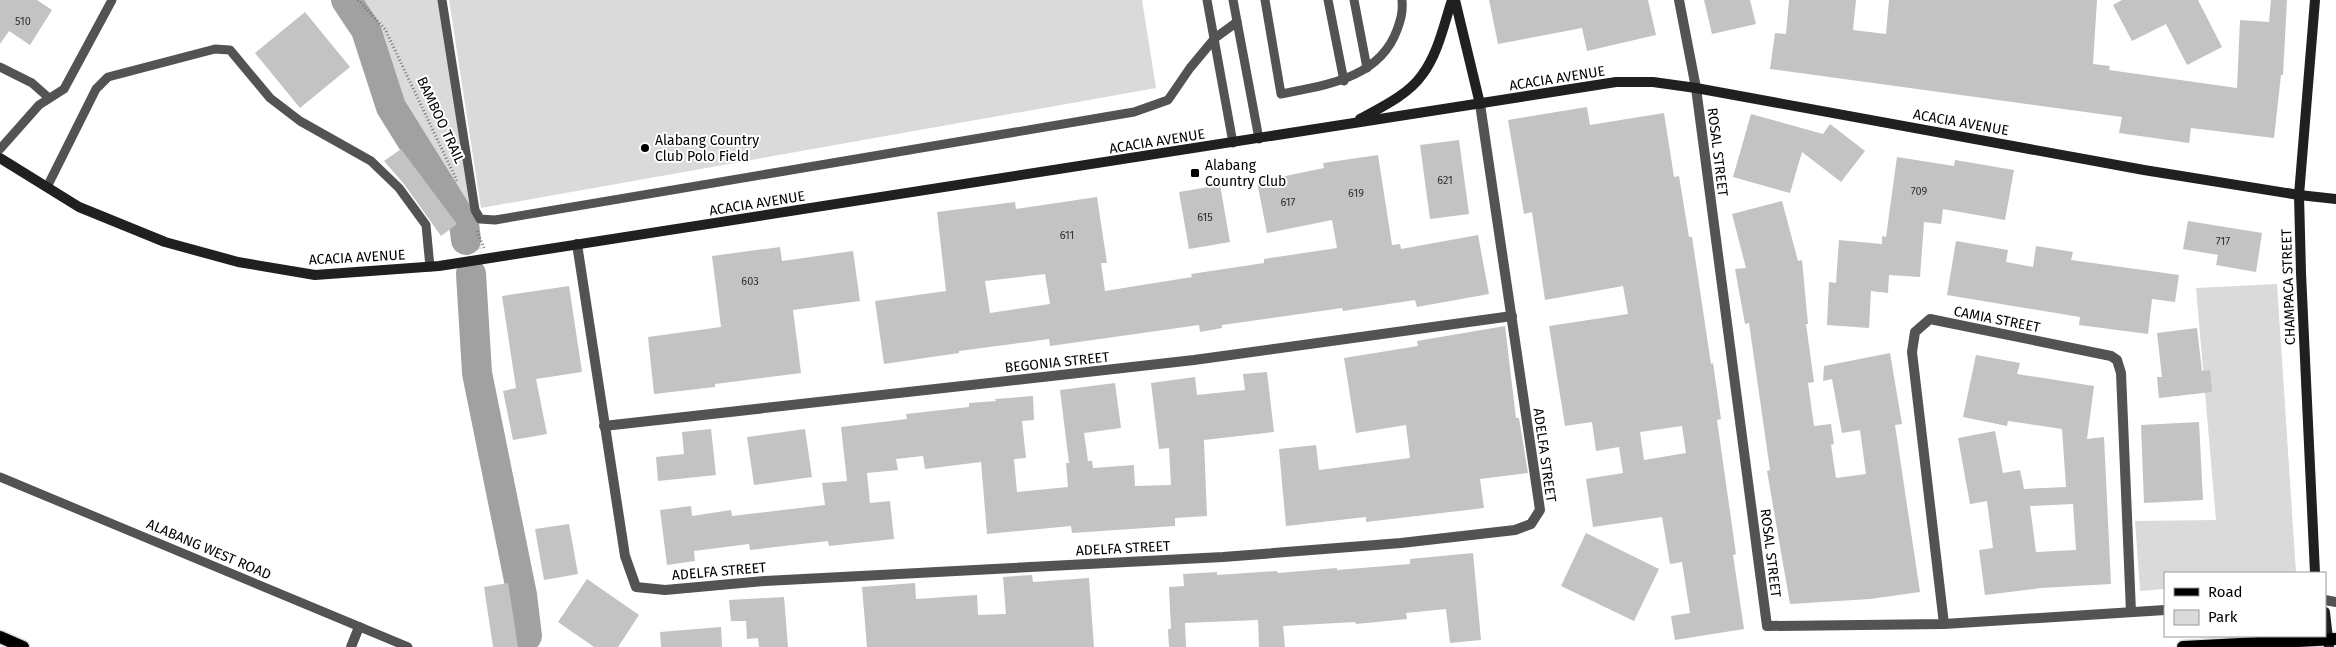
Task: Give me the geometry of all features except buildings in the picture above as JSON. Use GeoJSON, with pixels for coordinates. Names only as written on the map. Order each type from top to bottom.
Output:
{"type":"FeatureCollection","features":[{"type":"Feature","properties":{"kind":"main road"},"geometry":{"type":"LineString","coordinates":[[0,637],[23,647]]}},
{"type":"Feature","properties":{"kind":"main road"},"geometry":{"type":"LineString","coordinates":[[2183,647],[2308,641],[2331,642]]}},
{"type":"Feature","properties":{"kind":"street"},"geometry":{"type":"LineString","coordinates":[[1454,0],[1480,104]]}},
{"type":"Feature","properties":{"kind":"street"},"geometry":{"type":"LineString","coordinates":[[1352,124],[1394,98],[1422,75],[1439,42],[1454,0]]}},
{"type":"Feature","properties":{"kind":"street"},"geometry":{"type":"LineString","coordinates":[[1679,0],[1696,88]]}},
{"type":"Feature","properties":{"kind":"street","name":"CHAMPACA STREET"},"geometry":{"type":"LineString","coordinates":[[2315,0],[2299,195],[2315,572]]}},
{"type":"Feature","properties":{"kind":"street","name":"ACACIA AVENUE"},"geometry":{"type":"LineString","coordinates":[[0,158],[79,207],[165,242],[238,262],[315,275],[434,267],[1616,82],[1653,82],[1696,88],[2144,170],[2299,195],[2336,199]]}},
{"type":"Feature","properties":{"kind":"street","name":"ROSAL STREET"},"geometry":{"type":"LineString","coordinates":[[1696,88],[1767,626],[1944,624],[2164,610]]}},
{"type":"Feature","properties":{"kind":"street","name":"ADELFA STREET"},"geometry":{"type":"LineString","coordinates":[[577,244],[625,556],[636,587],[665,590],[765,580],[1224,557],[1515,530],[1531,524],[1540,510],[1480,104]]}},
{"type":"Feature","properties":{"kind":"street","name":"BEGONIA STREET"},"geometry":{"type":"LineString","coordinates":[[604,426],[1194,360],[1512,316]]}},
{"type":"Feature","properties":{"kind":"street","name":"CAMIA STREET"},"geometry":{"type":"LineString","coordinates":[[1944,624],[1912,352],[1915,332],[1930,319],[2112,356],[2118,360],[2121,372],[2131,612]]}},
{"type":"Feature","properties":{"kind":"street"},"geometry":{"type":"LineString","coordinates":[[2326,615],[2331,642]]}},
{"type":"Feature","properties":{"kind":"street"},"geometry":{"type":"LineString","coordinates":[[351,647],[359,626]]}},
{"type":"Feature","properties":{"kind":"lane"},"geometry":{"type":"LineString","coordinates":[[0,149],[39,105],[64,89],[112,0]]}},
{"type":"Feature","properties":{"kind":"lane"},"geometry":{"type":"LineString","coordinates":[[442,0],[475,210],[480,219],[495,220],[1134,112],[1168,100],[1190,68],[1215,38],[1237,22]]}},
{"type":"Feature","properties":{"kind":"lane"},"geometry":{"type":"LineString","coordinates":[[1207,0],[1233,143]]}},
{"type":"Feature","properties":{"kind":"lane"},"geometry":{"type":"LineString","coordinates":[[1233,0],[1259,139]]}},
{"type":"Feature","properties":{"kind":"lane"},"geometry":{"type":"LineString","coordinates":[[1265,0],[1281,94],[1344,81],[1376,63],[1394,39],[1403,12],[1402,0]]}},
{"type":"Feature","properties":{"kind":"lane"},"geometry":{"type":"LineString","coordinates":[[1328,0],[1344,81]]}},
{"type":"Feature","properties":{"kind":"lane"},"geometry":{"type":"LineString","coordinates":[[1354,0],[1367,68]]}},
{"type":"Feature","properties":{"kind":"lane"},"geometry":{"type":"LineString","coordinates":[[47,187],[96,89],[108,77],[214,49],[230,50],[270,98],[300,121],[371,161],[399,188],[426,225],[434,267]]}},
{"type":"Feature","properties":{"kind":"lane"},"geometry":{"type":"LineString","coordinates":[[0,67],[32,82],[49,98]]}},
{"type":"Feature","properties":{"kind":"lane","name":"ALABANG WEST ROAD"},"geometry":{"type":"LineString","coordinates":[[0,477],[408,647]]}},
{"type":"Feature","properties":{"kind":"path","name":"BAMBOO TRAIL"},"geometry":{"type":"LineString","coordinates":[[358,0],[385,29],[458,185]]}},
{"type":"Feature","properties":{"kind":"path"},"geometry":{"type":"LineString","coordinates":[[476,230],[488,258]]}},
{"type":"Feature","properties":{"kind":"green space"},"geometry":{"type":"Polygon","coordinates":[[[352,0],[438,0],[481,249],[462,253],[458,222],[460,212],[394,104],[367,22],[352,0]]]}},
{"type":"Feature","properties":{"kind":"green space","name":"Alabang Country Club Polo Field"},"geometry":{"type":"Polygon","coordinates":[[[449,0],[1142,0],[1156,88],[481,208],[449,0]]]}},
{"type":"Feature","properties":{"kind":"green space"},"geometry":{"type":"Polygon","coordinates":[[[2277,284],[2296,572],[2164,572],[2164,589],[2140,591],[2135,521],[2216,520],[2196,288],[2277,284]]]}},
{"type":"Feature","properties":{"kind":"waterway"},"geometry":{"type":"LineString","coordinates":[[346,0],[366,30],[391,107],[464,224],[466,240]]}},
{"type":"Feature","properties":{"kind":"waterway"},"geometry":{"type":"LineString","coordinates":[[471,274],[477,373],[522,595],[527,636]]}},
{"type":"Feature","properties":{"kind":"place","name":"Alabang Country Club Polo Field"},"geometry":{"type":"Point","coordinates":[645,148]}},
{"type":"Feature","properties":{"kind":"place","name":"Alabang Country Club"},"geometry":{"type":"Point","coordinates":[1195,173]}}]}
